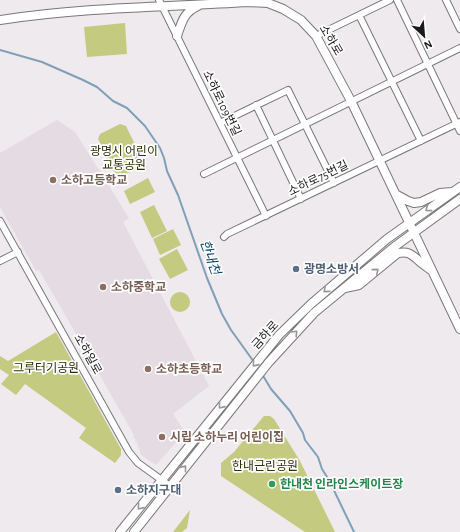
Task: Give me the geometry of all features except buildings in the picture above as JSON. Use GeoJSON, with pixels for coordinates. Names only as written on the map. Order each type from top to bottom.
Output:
{"type":"FeatureCollection","features":[{"type":"Feature","properties":{"kind":"main road","name":"소하로"},"geometry":{"type":"LineString","coordinates":[[0,20],[24,16],[161,3],[202,5],[248,2],[268,4],[293,14],[308,26],[316,36],[351,101],[460,329]]}},
{"type":"Feature","properties":{"kind":"main road"},"geometry":{"type":"LineString","coordinates":[[177,36],[186,13],[202,5]]}},
{"type":"Feature","properties":{"kind":"main road"},"geometry":{"type":"LineString","coordinates":[[396,194],[414,203],[422,202],[440,193],[457,189]]}},
{"type":"Feature","properties":{"kind":"main road","name":"금하로"},"geometry":{"type":"LineString","coordinates":[[120,532],[279,335],[311,304],[387,239],[457,189]]}},
{"type":"Feature","properties":{"kind":"main road","name":"금하로"},"geometry":{"type":"LineString","coordinates":[[134,532],[269,362],[314,313],[414,232],[460,199]]}},
{"type":"Feature","properties":{"kind":"main road"},"geometry":{"type":"LineString","coordinates":[[343,289],[359,285],[398,252],[412,254],[432,270]]}},
{"type":"Feature","properties":{"kind":"street"},"geometry":{"type":"LineString","coordinates":[[316,36],[390,0]]}},
{"type":"Feature","properties":{"kind":"street"},"geometry":{"type":"LineString","coordinates":[[397,0],[458,123],[460,132]]}},
{"type":"Feature","properties":{"kind":"street"},"geometry":{"type":"LineString","coordinates":[[446,0],[460,29]]}},
{"type":"Feature","properties":{"kind":"street","name":"소하로109번길"},"geometry":{"type":"LineString","coordinates":[[161,3],[266,216]]}},
{"type":"Feature","properties":{"kind":"street"},"geometry":{"type":"LineString","coordinates":[[359,15],[421,141]]}},
{"type":"Feature","properties":{"kind":"street"},"geometry":{"type":"LineString","coordinates":[[204,174],[460,48]]}},
{"type":"Feature","properties":{"kind":"street"},"geometry":{"type":"LineString","coordinates":[[220,123],[288,90],[334,183]]}},
{"type":"Feature","properties":{"kind":"street"},"geometry":{"type":"LineString","coordinates":[[256,105],[301,199]]}},
{"type":"Feature","properties":{"kind":"street","name":"소하로75번길"},"geometry":{"type":"LineString","coordinates":[[224,237],[458,123]]}},
{"type":"Feature","properties":{"kind":"street","name":"소하일로"},"geometry":{"type":"LineString","coordinates":[[0,221],[129,452],[138,463],[170,486]]}},
{"type":"Feature","properties":{"kind":"street"},"geometry":{"type":"LineString","coordinates":[[0,261],[18,252]]}},
{"type":"Feature","properties":{"kind":"shaded area"},"geometry":{"type":"Polygon","coordinates":[[[57,120],[75,132],[129,218],[123,222],[209,386],[173,414],[185,432],[156,465],[141,455],[137,442],[133,436],[134,435],[39,270],[36,271],[0,207],[0,153],[57,120]]]}},
{"type":"Feature","properties":{"kind":"green space"},"geometry":{"type":"Polygon","coordinates":[[[125,23],[127,54],[87,57],[84,27],[125,23]]]}},
{"type":"Feature","properties":{"kind":"green space","name":"광명시 어린이 교통공원"},"geometry":{"type":"Polygon","coordinates":[[[120,124],[126,126],[145,165],[121,176],[115,173],[98,139],[100,134],[120,124]]]}},
{"type":"Feature","properties":{"kind":"green space"},"geometry":{"type":"Polygon","coordinates":[[[148,178],[155,192],[130,204],[124,191],[148,178]]]}},
{"type":"Feature","properties":{"kind":"green space"},"geometry":{"type":"Polygon","coordinates":[[[154,205],[167,231],[152,238],[140,212],[154,205]]]}},
{"type":"Feature","properties":{"kind":"green space"},"geometry":{"type":"Polygon","coordinates":[[[173,229],[181,245],[160,255],[153,239],[173,229]]]}},
{"type":"Feature","properties":{"kind":"green space"},"geometry":{"type":"Polygon","coordinates":[[[177,249],[188,270],[170,279],[159,259],[177,249]]]}},
{"type":"Feature","properties":{"kind":"green space"},"geometry":{"type":"Polygon","coordinates":[[[180,292],[187,295],[190,302],[187,309],[180,312],[173,309],[170,302],[173,295],[180,292]]]}},
{"type":"Feature","properties":{"kind":"green space","name":"그루터기공원"},"geometry":{"type":"Polygon","coordinates":[[[56,332],[121,449],[121,455],[115,463],[79,438],[86,428],[25,384],[16,395],[1,384],[9,375],[0,369],[0,356],[8,361],[56,332]]]}},
{"type":"Feature","properties":{"kind":"green space","name":"한내근린공원"},"geometry":{"type":"Polygon","coordinates":[[[264,416],[270,416],[274,419],[300,461],[335,532],[305,532],[221,476],[221,463],[234,452],[264,416]]]}},
{"type":"Feature","properties":{"kind":"green space"},"geometry":{"type":"Polygon","coordinates":[[[190,510],[187,528],[182,532],[173,532],[190,510]]]}},
{"type":"Feature","properties":{"kind":"waterway","name":"한내천"},"geometry":{"type":"LineString","coordinates":[[0,50],[42,62],[97,87],[113,101],[127,108],[145,126],[160,148],[167,171],[178,195],[207,278],[222,314],[231,330],[254,362]]}},
{"type":"Feature","properties":{"kind":"waterway","name":"한내천"},"geometry":{"type":"LineString","coordinates":[[262,374],[271,389],[290,411],[303,433],[305,440],[318,457],[322,469],[329,480],[354,532]]}},
{"type":"Feature","properties":{"kind":"place","name":"소하고등학교"},"geometry":{"type":"Point","coordinates":[53,180]}},
{"type":"Feature","properties":{"kind":"place","name":"광명소방서"},"geometry":{"type":"Point","coordinates":[296,269]}},
{"type":"Feature","properties":{"kind":"place","name":"소하중학교"},"geometry":{"type":"Point","coordinates":[103,287]}},
{"type":"Feature","properties":{"kind":"place","name":"소하초등학교"},"geometry":{"type":"Point","coordinates":[148,369]}},
{"type":"Feature","properties":{"kind":"place","name":"시립 소하누리 어린이집"},"geometry":{"type":"Point","coordinates":[162,437]}},
{"type":"Feature","properties":{"kind":"place","name":"한내천 인라인스케이트장"},"geometry":{"type":"Point","coordinates":[272,484]}},
{"type":"Feature","properties":{"kind":"place","name":"소하지구대"},"geometry":{"type":"Point","coordinates":[118,490]}}]}
